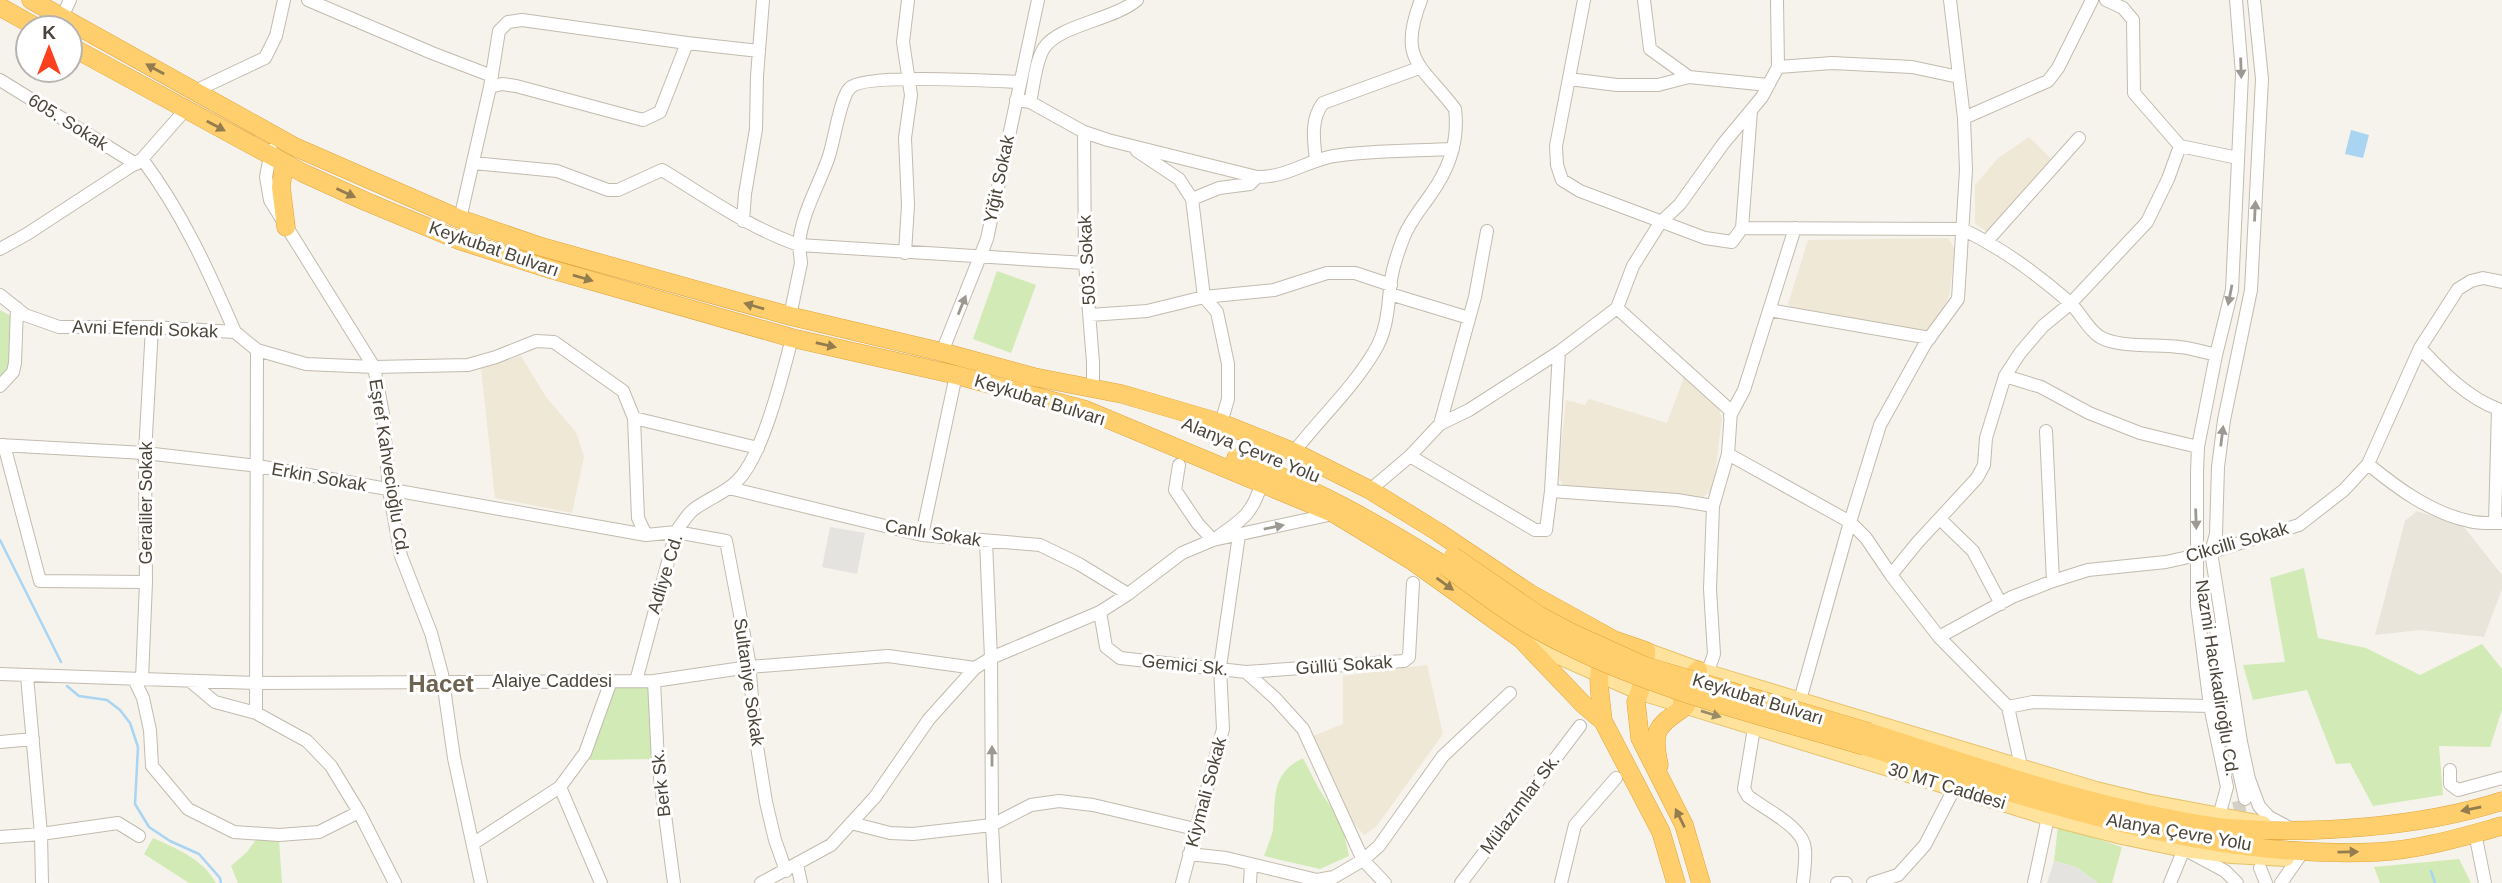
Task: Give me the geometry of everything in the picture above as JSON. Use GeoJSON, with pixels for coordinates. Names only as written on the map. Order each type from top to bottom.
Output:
{"type":"FeatureCollection","features":[{"type":"Feature","properties":{"kind":"highway"},"geometry":{"type":"LineString","coordinates":[[32,0],[57,14]]}},
{"type":"Feature","properties":{"kind":"highway"},"geometry":{"type":"LineString","coordinates":[[84,29],[279,138]]}},
{"type":"Feature","properties":{"kind":"highway"},"geometry":{"type":"LineString","coordinates":[[84,54],[268,154]]}},
{"type":"Feature","properties":{"kind":"highway","name":"Keykubat Bulvarı"},"geometry":{"type":"LineString","coordinates":[[279,138],[460,219],[542,247],[790,316],[1034,377]]}},
{"type":"Feature","properties":{"kind":"highway","name":"Keykubat Bulvarı"},"geometry":{"type":"LineString","coordinates":[[268,154],[367,202],[461,241],[792,338],[956,375],[1086,410],[1335,514],[1411,560],[1521,639],[1602,721],[1661,832],[1676,883]]}},
{"type":"Feature","properties":{"kind":"highway"},"geometry":{"type":"LineString","coordinates":[[284,163],[281,187],[286,228]]}},
{"type":"Feature","properties":{"kind":"highway"},"geometry":{"type":"LineString","coordinates":[[1034,377],[1122,394],[1221,424],[1294,452],[1370,490],[1529,593],[1614,640],[1646,651],[1645,676],[1638,691],[1636,711],[1640,738],[1684,825],[1701,883]]}},
{"type":"Feature","properties":{"kind":"highway","name":"Alanya Çevre Yolu"},"geometry":{"type":"LineString","coordinates":[[1034,377],[1225,436],[1309,470],[1400,520],[1449,561]]}},
{"type":"Feature","properties":{"kind":"highway","name":"Alanya Çevre Yolu"},"geometry":{"type":"LineString","coordinates":[[1086,410],[1181,438],[1286,477],[1449,561]]}},
{"type":"Feature","properties":{"kind":"highway","name":"Keykubat Bulvarı"},"geometry":{"type":"LineString","coordinates":[[1449,561],[1551,622],[1645,666],[1867,739]]}},
{"type":"Feature","properties":{"kind":"highway"},"geometry":{"type":"LineString","coordinates":[[1540,648],[1552,647],[1563,637],[1567,625],[1565,613]]}},
{"type":"Feature","properties":{"kind":"highway"},"geometry":{"type":"LineString","coordinates":[[1602,721],[1602,654],[1614,640]]}},
{"type":"Feature","properties":{"kind":"highway"},"geometry":{"type":"LineString","coordinates":[[1663,786],[1654,745],[1658,730],[1665,720],[1686,706],[1682,701],[1683,687],[1703,670]]}},
{"type":"Feature","properties":{"kind":"highway","name":"Alanya Çevre Yolu"},"geometry":{"type":"LineString","coordinates":[[1867,739],[2086,800],[2226,829],[2302,853],[2380,852],[2452,840],[2502,826]]}},
{"type":"Feature","properties":{"kind":"highway","name":"Alanya Çevre Yolu"},"geometry":{"type":"LineString","coordinates":[[2226,829],[2367,827],[2439,816],[2502,802]]}},
{"type":"Feature","properties":{"kind":"main road","name":"30 MT Caddesi"},"geometry":{"type":"LineString","coordinates":[[1521,639],[1638,691],[2048,817],[2184,849],[2286,858],[2302,853]]}},
{"type":"Feature","properties":{"kind":"main road"},"geometry":{"type":"LineString","coordinates":[[1646,651],[1800,701],[2226,829]]}},
{"type":"Feature","properties":{"kind":"street"},"geometry":{"type":"LineString","coordinates":[[195,91],[265,58],[276,36],[284,0]]}},
{"type":"Feature","properties":{"kind":"street"},"geometry":{"type":"LineString","coordinates":[[307,0],[491,81],[643,120],[660,112],[687,43]]}},
{"type":"Feature","properties":{"kind":"street"},"geometry":{"type":"LineString","coordinates":[[744,221],[745,194],[757,130],[763,0]]}},
{"type":"Feature","properties":{"kind":"street"},"geometry":{"type":"LineString","coordinates":[[905,253],[908,205],[905,138],[911,94],[903,42],[908,0]]}},
{"type":"Feature","properties":{"kind":"street","name":"Yiğit Sokak"},"geometry":{"type":"LineString","coordinates":[[942,352],[987,239],[1038,0]]}},
{"type":"Feature","properties":{"kind":"street"},"geometry":{"type":"LineString","coordinates":[[1030,102],[1041,55],[1049,42],[1070,30],[1125,9],[1137,0]]}},
{"type":"Feature","properties":{"kind":"street"},"geometry":{"type":"LineString","coordinates":[[1294,452],[1374,353],[1384,332],[1390,290],[1404,236],[1446,172],[1453,149],[1455,109],[1419,68],[1410,48],[1416,12],[1421,0]]}},
{"type":"Feature","properties":{"kind":"street"},"geometry":{"type":"LineString","coordinates":[[1584,0],[1556,146],[1557,164],[1562,180],[1580,191],[1660,223],[1705,238],[1732,242],[1742,228],[1751,111]]}},
{"type":"Feature","properties":{"kind":"street"},"geometry":{"type":"LineString","coordinates":[[1644,0],[1650,49],[1689,77]]}},
{"type":"Feature","properties":{"kind":"street"},"geometry":{"type":"LineString","coordinates":[[1370,490],[1410,456],[1440,424],[1469,410],[1559,352],[1617,308],[1633,266],[1660,223],[1680,204],[1751,111],[1779,67],[1777,0]]}},
{"type":"Feature","properties":{"kind":"street"},"geometry":{"type":"LineString","coordinates":[[1800,701],[1880,425],[1930,338],[1958,299],[1966,170],[1964,118],[1950,0]]}},
{"type":"Feature","properties":{"kind":"street"},"geometry":{"type":"LineString","coordinates":[[1964,118],[2048,81],[2058,68],[2092,0]]}},
{"type":"Feature","properties":{"kind":"street"},"geometry":{"type":"LineString","coordinates":[[2106,0],[2123,8],[2133,20],[2134,93],[2180,146],[2238,158]]}},
{"type":"Feature","properties":{"kind":"street"},"geometry":{"type":"LineString","coordinates":[[2235,0],[2242,74],[2232,290],[2198,447],[2196,513],[2249,779],[2259,806],[2269,817],[2293,830]]}},
{"type":"Feature","properties":{"kind":"street"},"geometry":{"type":"LineString","coordinates":[[2226,829],[2227,787],[2210,706],[2197,605],[2204,553],[2216,534],[2218,467],[2224,420],[2251,290],[2262,79],[2254,0]]}},
{"type":"Feature","properties":{"kind":"street"},"geometry":{"type":"LineString","coordinates":[[460,219],[474,163],[499,31],[508,22],[522,20],[759,51]]}},
{"type":"Feature","properties":{"kind":"street"},"geometry":{"type":"LineString","coordinates":[[1779,67],[1832,63],[1912,66],[1959,77]]}},
{"type":"Feature","properties":{"kind":"street"},"geometry":{"type":"LineString","coordinates":[[1316,160],[1314,121],[1322,103],[1419,68]]}},
{"type":"Feature","properties":{"kind":"street"},"geometry":{"type":"LineString","coordinates":[[1569,79],[1617,85],[1658,85],[1689,77],[1768,85]]}},
{"type":"Feature","properties":{"kind":"street","name":"605. Sokak"},"geometry":{"type":"LineString","coordinates":[[0,80],[139,162]]}},
{"type":"Feature","properties":{"kind":"street"},"geometry":{"type":"LineString","coordinates":[[790,316],[801,263],[799,244],[802,223],[835,140],[847,91],[855,83],[862,81],[1019,82]]}},
{"type":"Feature","properties":{"kind":"street"},"geometry":{"type":"LineString","coordinates":[[1016,100],[1030,102],[1084,132],[1257,177],[1281,175],[1316,160],[1343,155],[1453,149]]}},
{"type":"Feature","properties":{"kind":"street"},"geometry":{"type":"LineString","coordinates":[[0,249],[139,162],[186,109]]}},
{"type":"Feature","properties":{"kind":"street","name":"503. Sokak"},"geometry":{"type":"LineString","coordinates":[[1084,132],[1085,263],[1093,388]]}},
{"type":"Feature","properties":{"kind":"street"},"geometry":{"type":"LineString","coordinates":[[268,154],[279,138]]}},
{"type":"Feature","properties":{"kind":"street"},"geometry":{"type":"LineString","coordinates":[[1987,241],[2079,138]]}},
{"type":"Feature","properties":{"kind":"street"},"geometry":{"type":"LineString","coordinates":[[1891,575],[1977,478],[1984,465],[1986,438],[2005,376],[2043,326],[2071,303],[2147,222],[2168,179],[2180,146]]}},
{"type":"Feature","properties":{"kind":"street"},"geometry":{"type":"LineString","coordinates":[[284,163],[295,147]]}},
{"type":"Feature","properties":{"kind":"street"},"geometry":{"type":"LineString","coordinates":[[1136,147],[1138,153],[1179,179],[1192,199],[1204,297],[1216,312],[1228,364],[1228,399],[1221,424]]}},
{"type":"Feature","properties":{"kind":"street","name":"Eşref Kahvecioğlu Cd."},"geometry":{"type":"LineString","coordinates":[[268,154],[266,177],[270,200],[374,368],[383,414],[389,490],[401,556],[431,633],[442,674],[454,758],[481,883]]}},
{"type":"Feature","properties":{"kind":"street"},"geometry":{"type":"LineString","coordinates":[[139,162],[158,180],[199,250],[235,332]]}},
{"type":"Feature","properties":{"kind":"street"},"geometry":{"type":"LineString","coordinates":[[474,163],[557,171],[608,190],[618,190],[662,170],[744,221],[774,236],[799,244],[1085,263]]}},
{"type":"Feature","properties":{"kind":"street"},"geometry":{"type":"LineString","coordinates":[[1192,199],[1219,188],[1250,184],[1257,177]]}},
{"type":"Feature","properties":{"kind":"street"},"geometry":{"type":"LineString","coordinates":[[1742,228],[1962,229],[1987,241],[2071,303],[2097,335],[2104,339],[2120,343],[2182,347],[2216,355]]}},
{"type":"Feature","properties":{"kind":"street"},"geometry":{"type":"LineString","coordinates":[[1730,416],[1744,390],[1795,228]]}},
{"type":"Feature","properties":{"kind":"street"},"geometry":{"type":"LineString","coordinates":[[1440,424],[1469,318],[1487,231]]}},
{"type":"Feature","properties":{"kind":"street"},"geometry":{"type":"LineString","coordinates":[[1090,315],[1147,311],[1204,297],[1274,290],[1327,273],[1355,273],[1390,290],[1469,318]]}},
{"type":"Feature","properties":{"kind":"street","name":"Cikcilli Sokak"},"geometry":{"type":"LineString","coordinates":[[1939,637],[2001,604],[2053,581],[2088,570],[2166,562],[2299,525],[2344,490],[2368,464],[2420,348],[2458,289],[2483,278],[2502,282]]}},
{"type":"Feature","properties":{"kind":"street","name":"Avni Efendi Sokak"},"geometry":{"type":"LineString","coordinates":[[0,295],[25,315],[59,327],[152,327],[235,332],[257,350],[306,364],[374,368],[468,365],[536,341],[554,342],[623,391],[635,418]]}},
{"type":"Feature","properties":{"kind":"street"},"geometry":{"type":"LineString","coordinates":[[1617,308],[1731,411],[1728,454],[1713,506],[1710,589],[1714,654],[1703,670]]}},
{"type":"Feature","properties":{"kind":"street"},"geometry":{"type":"LineString","coordinates":[[0,386],[13,372],[15,363],[17,309]]}},
{"type":"Feature","properties":{"kind":"street"},"geometry":{"type":"LineString","coordinates":[[1769,310],[1930,338]]}},
{"type":"Feature","properties":{"kind":"street","name":"Geraliler Sokak"},"geometry":{"type":"LineString","coordinates":[[138,679],[146,582],[145,453],[152,327]]}},
{"type":"Feature","properties":{"kind":"street","name":"Adliye Cd."},"geometry":{"type":"LineString","coordinates":[[636,681],[676,532],[690,512],[741,478],[758,448],[792,338]]}},
{"type":"Feature","properties":{"kind":"street"},"geometry":{"type":"LineString","coordinates":[[2368,464],[2396,488],[2439,511],[2469,522],[2499,523],[2500,409],[2482,403],[2449,379],[2420,348]]}},
{"type":"Feature","properties":{"kind":"street"},"geometry":{"type":"LineString","coordinates":[[256,713],[257,350]]}},
{"type":"Feature","properties":{"kind":"street"},"geometry":{"type":"LineString","coordinates":[[1410,456],[1535,530],[1546,530],[1551,491],[1559,352]]}},
{"type":"Feature","properties":{"kind":"street"},"geometry":{"type":"LineString","coordinates":[[922,535],[956,375]]}},
{"type":"Feature","properties":{"kind":"street"},"geometry":{"type":"LineString","coordinates":[[2005,376],[2040,387],[2089,413],[2140,433],[2198,447]]}},
{"type":"Feature","properties":{"kind":"street"},"geometry":{"type":"LineString","coordinates":[[646,535],[638,517],[635,418],[758,448]]}},
{"type":"Feature","properties":{"kind":"street"},"geometry":{"type":"LineString","coordinates":[[2046,431],[2053,581]]}},
{"type":"Feature","properties":{"kind":"street"},"geometry":{"type":"LineString","coordinates":[[2,445],[40,582],[146,582]]}},
{"type":"Feature","properties":{"kind":"street","name":"Erkin Sokak"},"geometry":{"type":"LineString","coordinates":[[2,445],[145,453],[258,466],[646,535],[676,532]]}},
{"type":"Feature","properties":{"kind":"street"},"geometry":{"type":"LineString","coordinates":[[1728,454],[1850,522],[1866,538],[1939,637],[2008,707],[2021,766]]}},
{"type":"Feature","properties":{"kind":"street"},"geometry":{"type":"LineString","coordinates":[[1179,465],[1175,490],[1198,524],[1213,540]]}},
{"type":"Feature","properties":{"kind":"street"},"geometry":{"type":"LineString","coordinates":[[1213,540],[1242,520],[1255,504],[1262,482]]}},
{"type":"Feature","properties":{"kind":"street","name":"Canlı Sokak"},"geometry":{"type":"LineString","coordinates":[[729,488],[922,535],[1040,545],[1079,564],[1128,594]]}},
{"type":"Feature","properties":{"kind":"street"},"geometry":{"type":"LineString","coordinates":[[1551,491],[1677,500],[1713,506]]}},
{"type":"Feature","properties":{"kind":"street"},"geometry":{"type":"LineString","coordinates":[[761,883],[831,845],[874,797],[929,719],[975,668],[991,658],[1100,612],[1182,553],[1213,540],[1335,514]]}},
{"type":"Feature","properties":{"kind":"street"},"geometry":{"type":"LineString","coordinates":[[1940,519],[1973,551],[2001,604]]}},
{"type":"Feature","properties":{"kind":"street","name":"Sultaniye Sokak"},"geometry":{"type":"LineString","coordinates":[[676,532],[726,541],[749,667],[766,802],[775,840],[801,883]]}},
{"type":"Feature","properties":{"kind":"street","name":"Kiymali Sokak"},"geometry":{"type":"LineString","coordinates":[[1182,883],[1223,729],[1220,667],[1238,535]]}},
{"type":"Feature","properties":{"kind":"street"},"geometry":{"type":"LineString","coordinates":[[986,542],[995,883]]}},
{"type":"Feature","properties":{"kind":"street","name":"Nazmi Hacıkadiroğlu Cd."},"geometry":{"type":"LineString","coordinates":[[2204,553],[2224,735],[2241,800]]}},
{"type":"Feature","properties":{"kind":"street","name":"Güllü Sokak"},"geometry":{"type":"LineString","coordinates":[[1246,672],[1404,661],[1409,657],[1413,583]]}},
{"type":"Feature","properties":{"kind":"street","name":"Gemici Sk."},"geometry":{"type":"LineString","coordinates":[[1100,612],[1106,647],[1120,658],[1246,672],[1275,698],[1303,729],[1363,860],[1385,883]]}},
{"type":"Feature","properties":{"kind":"street","name":"Alaiye Caddesi"},"geometry":{"type":"LineString","coordinates":[[0,674],[256,683],[654,681],[749,667],[888,656],[975,668]]}},
{"type":"Feature","properties":{"kind":"street"},"geometry":{"type":"LineString","coordinates":[[27,676],[41,834],[42,883]]}},
{"type":"Feature","properties":{"kind":"street"},"geometry":{"type":"LineString","coordinates":[[138,679],[150,730],[152,766],[188,809],[234,832],[279,835],[319,832],[359,812]]}},
{"type":"Feature","properties":{"kind":"street"},"geometry":{"type":"LineString","coordinates":[[190,681],[215,702],[256,713],[307,741],[331,766],[359,812],[395,883]]}},
{"type":"Feature","properties":{"kind":"street"},"geometry":{"type":"LineString","coordinates":[[474,843],[560,787],[585,753],[611,681]]}},
{"type":"Feature","properties":{"kind":"street","name":"Berk Sk."},"geometry":{"type":"LineString","coordinates":[[654,681],[658,762],[674,883]]}},
{"type":"Feature","properties":{"kind":"street"},"geometry":{"type":"LineString","coordinates":[[1189,854],[1226,858],[1317,881],[1334,877],[1363,860],[1379,846],[1443,756],[1510,693]]}},
{"type":"Feature","properties":{"kind":"street"},"geometry":{"type":"LineString","coordinates":[[2008,707],[2033,702],[2210,706]]}},
{"type":"Feature","properties":{"kind":"street","name":"Mülazımlar Sk."},"geometry":{"type":"LineString","coordinates":[[1461,883],[1580,726]]}},
{"type":"Feature","properties":{"kind":"street"},"geometry":{"type":"LineString","coordinates":[[1754,728],[1744,789],[1748,796],[1802,836],[1805,848],[1803,883]]}},
{"type":"Feature","properties":{"kind":"street"},"geometry":{"type":"LineString","coordinates":[[0,742],[33,739]]}},
{"type":"Feature","properties":{"kind":"street"},"geometry":{"type":"LineString","coordinates":[[2450,770],[2450,784],[2458,790],[2502,778]]}},
{"type":"Feature","properties":{"kind":"street"},"geometry":{"type":"LineString","coordinates":[[1562,883],[1576,825],[1616,778]]}},
{"type":"Feature","properties":{"kind":"street"},"geometry":{"type":"LineString","coordinates":[[560,787],[601,883]]}},
{"type":"Feature","properties":{"kind":"street"},"geometry":{"type":"LineString","coordinates":[[1873,883],[1898,875],[1925,845],[1954,789]]}},
{"type":"Feature","properties":{"kind":"street"},"geometry":{"type":"LineString","coordinates":[[851,823],[890,833],[913,834],[992,825],[1031,805],[1059,801],[1093,805],[1195,829]]}},
{"type":"Feature","properties":{"kind":"street"},"geometry":{"type":"LineString","coordinates":[[2034,883],[2048,817]]}},
{"type":"Feature","properties":{"kind":"street"},"geometry":{"type":"LineString","coordinates":[[0,837],[118,823],[139,836]]}},
{"type":"Feature","properties":{"kind":"street"},"geometry":{"type":"LineString","coordinates":[[2475,833],[2485,883]]}},
{"type":"Feature","properties":{"kind":"street"},"geometry":{"type":"LineString","coordinates":[[2170,883],[2184,849],[2225,871],[2237,883]]}},
{"type":"Feature","properties":{"kind":"street"},"geometry":{"type":"LineString","coordinates":[[2281,883],[2302,853]]}},
{"type":"Feature","properties":{"kind":"street"},"geometry":{"type":"LineString","coordinates":[[1250,883],[1251,865]]}},
{"type":"Feature","properties":{"kind":"street"},"geometry":{"type":"LineString","coordinates":[[2259,883],[2258,869],[2266,883]]}},
{"type":"Feature","properties":{"kind":"street"},"geometry":{"type":"LineString","coordinates":[[1837,883],[1846,883]]}},
{"type":"Feature","properties":{"kind":"shaded area"},"geometry":{"type":"Polygon","coordinates":[[[2029,137],[2053,161],[1989,233],[1975,224],[1975,185],[1998,158],[2029,137]]]}},
{"type":"Feature","properties":{"kind":"shaded area"},"geometry":{"type":"Polygon","coordinates":[[[1948,238],[1955,250],[1949,296],[1935,325],[1927,331],[1793,309],[1788,304],[1808,240],[1948,238]]]}},
{"type":"Feature","properties":{"kind":"shaded area"},"geometry":{"type":"Polygon","coordinates":[[[521,356],[546,397],[576,432],[584,457],[572,513],[495,498],[481,368],[521,356]]]}},
{"type":"Feature","properties":{"kind":"shaded area"},"geometry":{"type":"Polygon","coordinates":[[[1684,377],[1718,406],[1722,418],[1713,490],[1702,498],[1566,489],[1558,477],[1566,400],[1585,405],[1589,399],[1667,423],[1684,377]]]}},
{"type":"Feature","properties":{"kind":"shaded area"},"geometry":{"type":"Polygon","coordinates":[[[2417,511],[2464,527],[2502,575],[2502,589],[2484,637],[2420,630],[2375,635],[2405,521],[2417,511]]]}},
{"type":"Feature","properties":{"kind":"shaded area"},"geometry":{"type":"Polygon","coordinates":[[[830,527],[865,533],[857,574],[822,567],[830,527]]]}},
{"type":"Feature","properties":{"kind":"shaded area"},"geometry":{"type":"Polygon","coordinates":[[[1427,665],[1443,734],[1376,827],[1364,835],[1351,820],[1313,736],[1343,724],[1343,676],[1427,665]]]}},
{"type":"Feature","properties":{"kind":"shaded area"},"geometry":{"type":"Polygon","coordinates":[[[2054,861],[2076,867],[2098,883],[2047,883],[2054,861]]]}},
{"type":"Feature","properties":{"kind":"green space"},"geometry":{"type":"Polygon","coordinates":[[[997,271],[1036,285],[1011,353],[973,339],[997,271]]]}},
{"type":"Feature","properties":{"kind":"green space"},"geometry":{"type":"Polygon","coordinates":[[[0,310],[11,316],[12,323],[8,371],[0,377],[0,310]]]}},
{"type":"Feature","properties":{"kind":"green space"},"geometry":{"type":"Polygon","coordinates":[[[2304,568],[2318,638],[2366,648],[2420,675],[2482,644],[2502,669],[2502,710],[2490,747],[2439,746],[2443,795],[2373,806],[2350,763],[2336,764],[2307,690],[2253,700],[2243,665],[2285,662],[2270,578],[2304,568]]]}},
{"type":"Feature","properties":{"kind":"green space"},"geometry":{"type":"Polygon","coordinates":[[[613,685],[651,685],[654,759],[589,760],[613,685]]]}},
{"type":"Feature","properties":{"kind":"green space"},"geometry":{"type":"Polygon","coordinates":[[[1303,758],[1342,824],[1349,856],[1320,869],[1264,856],[1273,830],[1275,798],[1280,780],[1292,764],[1303,758]]]}},
{"type":"Feature","properties":{"kind":"green space"},"geometry":{"type":"Polygon","coordinates":[[[2058,826],[2122,847],[2112,883],[2098,883],[2076,867],[2054,861],[2058,826]]]}},
{"type":"Feature","properties":{"kind":"green space"},"geometry":{"type":"Polygon","coordinates":[[[153,838],[197,861],[216,883],[189,883],[144,854],[153,838]]]}},
{"type":"Feature","properties":{"kind":"green space"},"geometry":{"type":"Polygon","coordinates":[[[257,838],[279,840],[282,883],[238,883],[231,866],[247,852],[257,838]]]}},
{"type":"Feature","properties":{"kind":"green space"},"geometry":{"type":"Polygon","coordinates":[[[2459,859],[2471,883],[2380,883],[2374,867],[2459,859]]]}},
{"type":"Feature","properties":{"kind":"water"},"geometry":{"type":"Polygon","coordinates":[[[2351,130],[2369,135],[2363,158],[2345,154],[2351,130]]]}},
{"type":"Feature","properties":{"kind":"waterway"},"geometry":{"type":"LineString","coordinates":[[0,540],[61,662]]}},
{"type":"Feature","properties":{"kind":"waterway"},"geometry":{"type":"LineString","coordinates":[[67,686],[79,696],[107,700],[120,710],[130,723],[138,747],[135,804],[149,827],[170,841],[199,854],[220,878],[221,883]]}},
{"type":"Feature","properties":{"kind":"waterway"},"geometry":{"type":"LineString","coordinates":[[2431,871],[2435,883]]}},
{"type":"Feature","properties":{"kind":"tunnel"},"geometry":{"type":"LineString","coordinates":[[2238,801],[2244,828]]}},
{"type":"Feature","properties":{"kind":"district","name":"Hacet"},"geometry":{"type":"Point","coordinates":[441,683]}}]}
